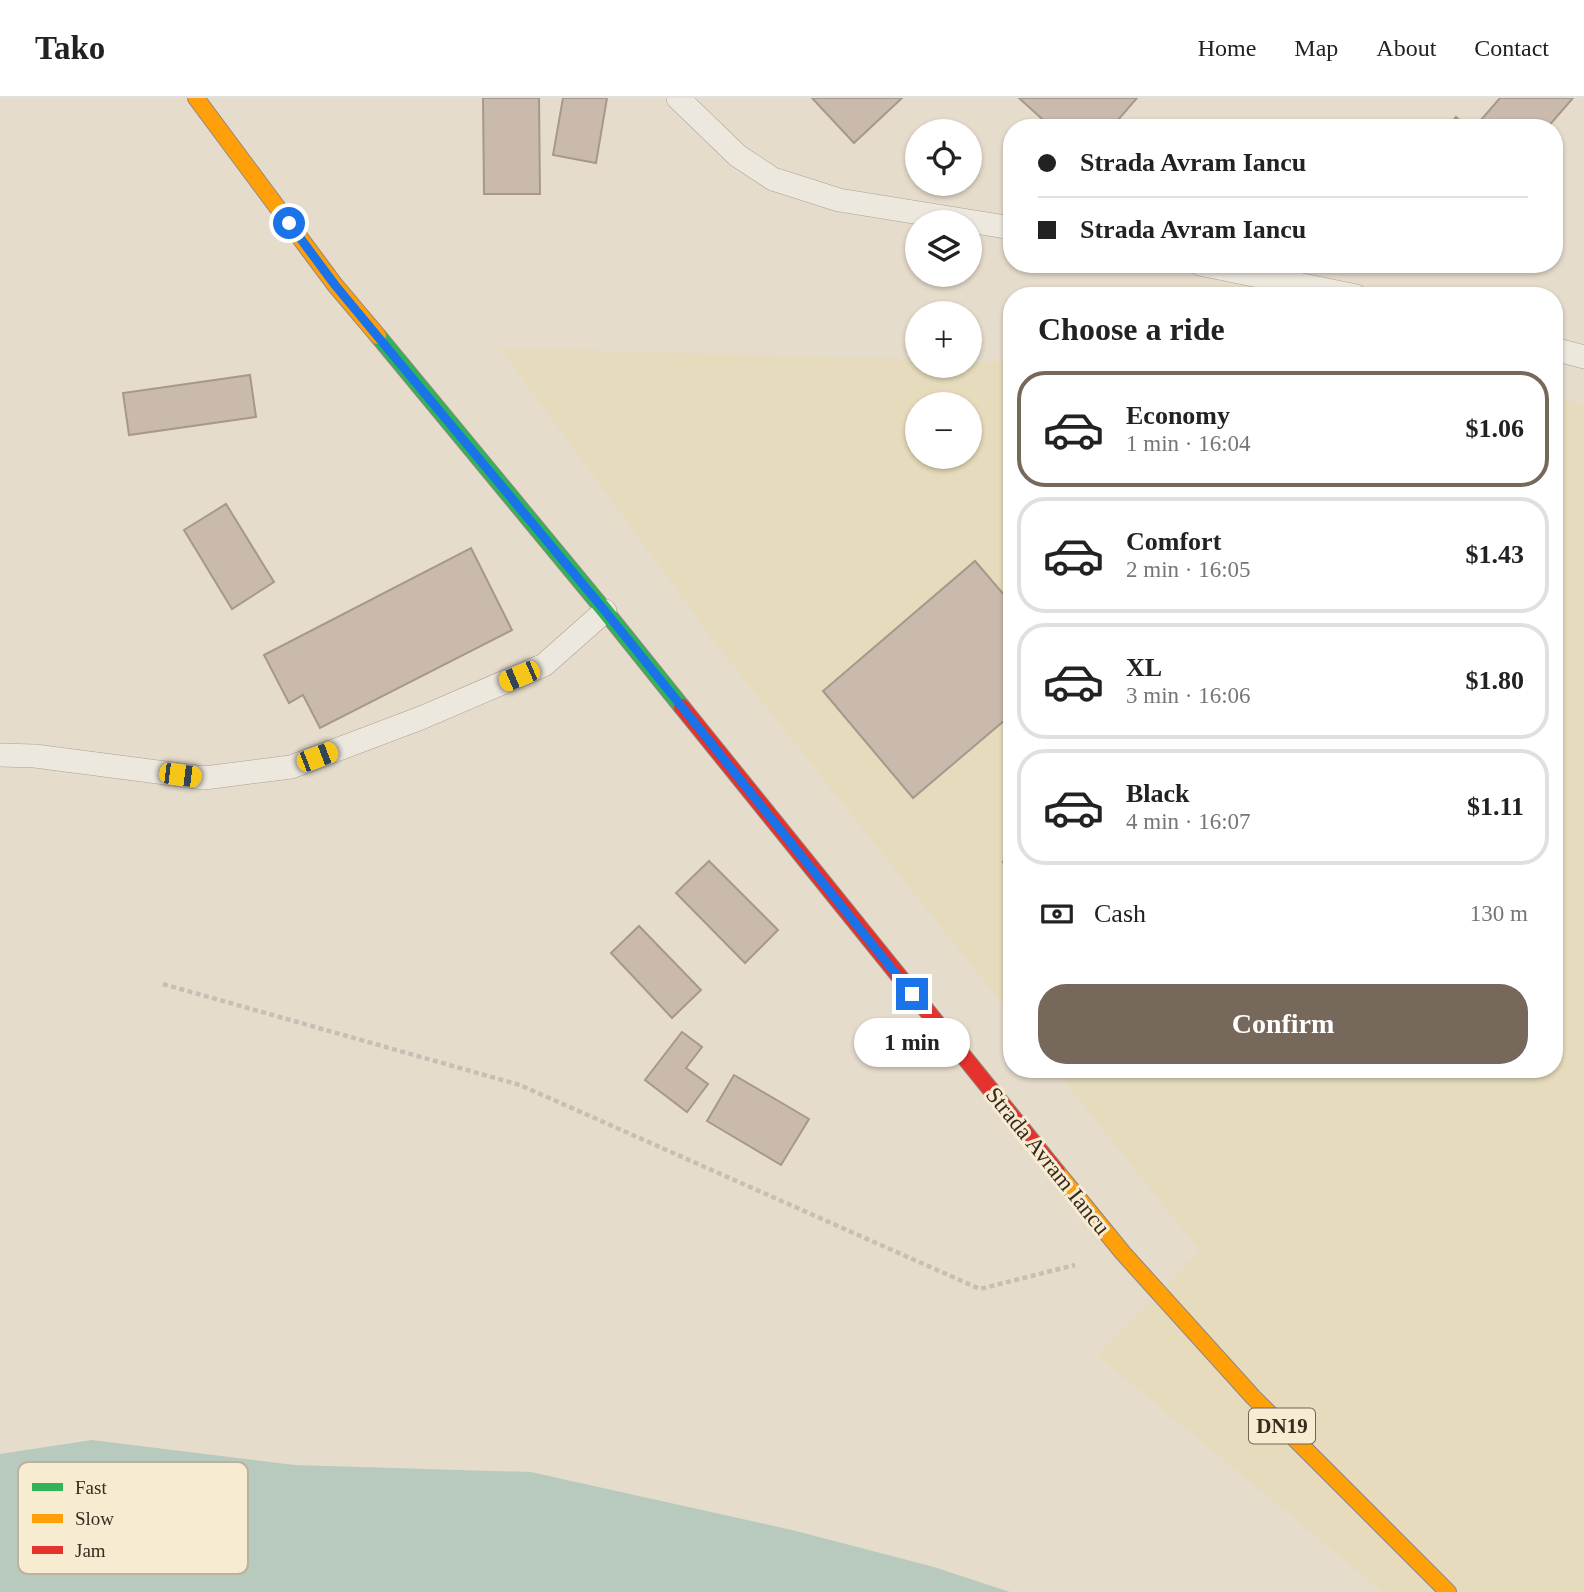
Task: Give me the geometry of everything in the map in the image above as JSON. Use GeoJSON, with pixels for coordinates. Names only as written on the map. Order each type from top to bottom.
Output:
{"type":"FeatureCollection","features":[{"type":"Feature","properties":{"kind":"main road","name":"Strada Avram Iancu"},"geometry":{"type":"LineString","coordinates":[[196,98],[335,285],[605,611],[1123,1253]]}},
{"type":"Feature","properties":{"kind":"main road","name":"DN19"},"geometry":{"type":"LineString","coordinates":[[1123,1253],[1253,1397],[1448,1592]]}},
{"type":"Feature","properties":{"kind":"lane"},"geometry":{"type":"LineString","coordinates":[[678,98],[738,156],[773,179],[839,200],[1003,227]]}},
{"type":"Feature","properties":{"kind":"lane"},"geometry":{"type":"LineString","coordinates":[[1244,273],[1312,287]]}},
{"type":"Feature","properties":{"kind":"lane"},"geometry":{"type":"LineString","coordinates":[[1563,351],[1584,357]]}},
{"type":"Feature","properties":{"kind":"lane"},"geometry":{"type":"LineString","coordinates":[[0,755],[35,756],[204,778],[291,767],[421,718],[544,665],[605,611]]}},
{"type":"Feature","properties":{"kind":"path"},"geometry":{"type":"LineString","coordinates":[[163,984],[520,1085],[980,1289],[1123,1253]]}},
{"type":"Feature","properties":{"kind":"shaded area"},"geometry":{"type":"Polygon","coordinates":[[[500,348],[905,359],[905,378],[982,378],[982,361],[1003,362],[1003,1005],[717,645],[500,348]]]}},
{"type":"Feature","properties":{"kind":"shaded area"},"geometry":{"type":"Polygon","coordinates":[[[1563,399],[1584,405],[1584,1592],[1383,1592],[1097,1355],[1200,1251],[1062,1078],[1563,1078],[1563,399]]]}},
{"type":"Feature","properties":{"kind":"shaded area"},"geometry":{"type":"Polygon","coordinates":[[[92,1440],[295,1465],[531,1472],[792,1530],[934,1567],[1010,1592],[0,1592],[0,1454],[92,1440]]]}},
{"type":"Feature","properties":{"kind":"building"},"geometry":{"type":"Polygon","coordinates":[[[483,98],[539,98],[540,194],[484,194],[483,98]]]}},
{"type":"Feature","properties":{"kind":"building"},"geometry":{"type":"Polygon","coordinates":[[[563,98],[607,98],[596,163],[553,155],[563,98]]]}},
{"type":"Feature","properties":{"kind":"building"},"geometry":{"type":"Polygon","coordinates":[[[812,98],[902,98],[854,143],[812,98]]]}},
{"type":"Feature","properties":{"kind":"building"},"geometry":{"type":"Polygon","coordinates":[[[1019,98],[1137,98],[1119,119],[1042,119],[1019,98]]]}},
{"type":"Feature","properties":{"kind":"building"},"geometry":{"type":"Polygon","coordinates":[[[1500,98],[1573,98],[1555,119],[1482,119],[1500,98]]]}},
{"type":"Feature","properties":{"kind":"building"},"geometry":{"type":"Polygon","coordinates":[[[250,375],[256,417],[129,435],[123,393],[250,375]]]}},
{"type":"Feature","properties":{"kind":"building"},"geometry":{"type":"Polygon","coordinates":[[[226,504],[274,582],[232,609],[184,530],[226,504]]]}},
{"type":"Feature","properties":{"kind":"building"},"geometry":{"type":"Polygon","coordinates":[[[471,548],[512,630],[320,728],[303,695],[289,703],[264,655],[471,548]]]}},
{"type":"Feature","properties":{"kind":"building"},"geometry":{"type":"Polygon","coordinates":[[[975,561],[1003,594],[1003,722],[913,798],[823,691],[975,561]]]}},
{"type":"Feature","properties":{"kind":"building"},"geometry":{"type":"Polygon","coordinates":[[[709,861],[778,930],[745,963],[676,893],[709,861]]]}},
{"type":"Feature","properties":{"kind":"building"},"geometry":{"type":"Polygon","coordinates":[[[639,926],[701,990],[672,1018],[611,953],[639,926]]]}},
{"type":"Feature","properties":{"kind":"building"},"geometry":{"type":"Polygon","coordinates":[[[682,1032],[702,1047],[686,1068],[708,1084],[687,1112],[645,1080],[682,1032]]]}},
{"type":"Feature","properties":{"kind":"building"},"geometry":{"type":"Polygon","coordinates":[[[734,1075],[809,1119],[781,1165],[707,1121],[734,1075]]]}},
{"type":"Feature","properties":{"kind":"traffic: fast"},"geometry":{"type":"LineString","coordinates":[[378,336],[682,707]]}},
{"type":"Feature","properties":{"kind":"traffic: slow"},"geometry":{"type":"LineString","coordinates":[[196,98],[335,285],[378,336]]}},
{"type":"Feature","properties":{"kind":"traffic: slow"},"geometry":{"type":"LineString","coordinates":[[1057,1172],[1123,1253],[1253,1397],[1448,1592]]}},
{"type":"Feature","properties":{"kind":"traffic: jam"},"geometry":{"type":"LineString","coordinates":[[682,707],[1057,1172]]}},
{"type":"Feature","properties":{"kind":"route"},"geometry":{"type":"LineString","coordinates":[[289,223],[335,285],[605,611],[912,994]]}}]}
